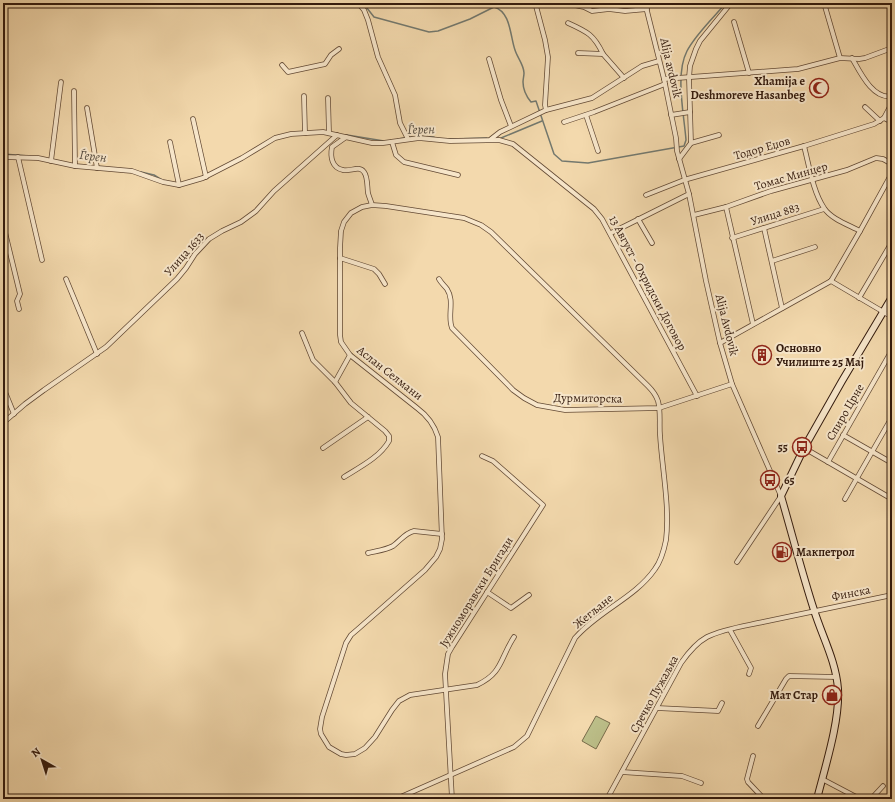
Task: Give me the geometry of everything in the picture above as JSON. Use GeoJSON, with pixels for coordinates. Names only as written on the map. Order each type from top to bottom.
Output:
{"type":"FeatureCollection","features":[{"type":"Feature","properties":{"kind":"main road"},"geometry":{"type":"LineString","coordinates":[[817,799],[837,711],[837,677],[832,659],[814,611],[781,496],[804,448],[892,297]]}},
{"type":"Feature","properties":{"kind":"street"},"geometry":{"type":"LineString","coordinates":[[358,3],[364,10],[368,20],[378,57],[395,95],[400,123],[408,139]]}},
{"type":"Feature","properties":{"kind":"street"},"geometry":{"type":"LineString","coordinates":[[537,3],[536,6],[548,57],[544,110]]}},
{"type":"Feature","properties":{"kind":"street","name":"Alija avdovik"},"geometry":{"type":"LineString","coordinates":[[645,3],[664,82],[676,138],[677,151]]}},
{"type":"Feature","properties":{"kind":"street"},"geometry":{"type":"LineString","coordinates":[[679,159],[690,143],[686,78],[690,66],[700,41],[731,3]]}},
{"type":"Feature","properties":{"kind":"street"},"geometry":{"type":"LineString","coordinates":[[824,3],[840,58]]}},
{"type":"Feature","properties":{"kind":"street"},"geometry":{"type":"LineString","coordinates":[[570,4],[584,7],[592,11],[609,9],[647,9]]}},
{"type":"Feature","properties":{"kind":"street"},"geometry":{"type":"LineString","coordinates":[[734,22],[749,73]]}},
{"type":"Feature","properties":{"kind":"street"},"geometry":{"type":"LineString","coordinates":[[568,23],[583,30],[593,37],[603,54],[624,78]]}},
{"type":"Feature","properties":{"kind":"street"},"geometry":{"type":"LineString","coordinates":[[564,122],[586,115],[664,82],[675,79],[798,69],[840,58],[866,58],[892,48]]}},
{"type":"Feature","properties":{"kind":"street"},"geometry":{"type":"LineString","coordinates":[[282,65],[288,72],[325,64],[331,55],[339,49]]}},
{"type":"Feature","properties":{"kind":"street"},"geometry":{"type":"LineString","coordinates":[[578,53],[603,54]]}},
{"type":"Feature","properties":{"kind":"street"},"geometry":{"type":"LineString","coordinates":[[852,58],[864,80],[872,88],[882,95],[892,96]]}},
{"type":"Feature","properties":{"kind":"street"},"geometry":{"type":"LineString","coordinates":[[489,59],[504,109],[512,126]]}},
{"type":"Feature","properties":{"kind":"street"},"geometry":{"type":"LineString","coordinates":[[490,139],[500,132],[544,110],[592,98],[646,64],[659,60]]}},
{"type":"Feature","properties":{"kind":"street"},"geometry":{"type":"LineString","coordinates":[[51,161],[61,82]]}},
{"type":"Feature","properties":{"kind":"street"},"geometry":{"type":"LineString","coordinates":[[74,91],[75,166]]}},
{"type":"Feature","properties":{"kind":"street"},"geometry":{"type":"LineString","coordinates":[[304,96],[305,133]]}},
{"type":"Feature","properties":{"kind":"street"},"geometry":{"type":"LineString","coordinates":[[328,98],[329,134]]}},
{"type":"Feature","properties":{"kind":"street"},"geometry":{"type":"LineString","coordinates":[[804,146],[874,124],[884,118],[892,103]]}},
{"type":"Feature","properties":{"kind":"street"},"geometry":{"type":"LineString","coordinates":[[865,107],[880,121]]}},
{"type":"Feature","properties":{"kind":"street"},"geometry":{"type":"LineString","coordinates":[[87,108],[97,168]]}},
{"type":"Feature","properties":{"kind":"street"},"geometry":{"type":"LineString","coordinates":[[671,115],[689,112]]}},
{"type":"Feature","properties":{"kind":"street"},"geometry":{"type":"LineString","coordinates":[[586,115],[598,151]]}},
{"type":"Feature","properties":{"kind":"street"},"geometry":{"type":"LineString","coordinates":[[884,118],[892,122]]}},
{"type":"Feature","properties":{"kind":"street"},"geometry":{"type":"LineString","coordinates":[[193,119],[206,177]]}},
{"type":"Feature","properties":{"kind":"street","name":"13 Август - Охридски Договор"},"geometry":{"type":"LineString","coordinates":[[3,157],[38,158],[75,166],[132,171],[163,182],[179,185],[206,177],[275,138],[291,134],[329,134],[383,144],[419,138],[450,141],[490,139],[506,141],[518,148],[594,209],[602,219],[611,233],[697,396]]}},
{"type":"Feature","properties":{"kind":"street","name":"Улица 1633"},"geometry":{"type":"LineString","coordinates":[[3,423],[44,390],[106,347],[177,279],[209,239],[242,222],[274,191],[337,135]]}},
{"type":"Feature","properties":{"kind":"street"},"geometry":{"type":"LineString","coordinates":[[690,143],[719,135]]}},
{"type":"Feature","properties":{"kind":"street"},"geometry":{"type":"LineString","coordinates":[[346,137],[332,148],[332,160],[334,165],[342,170],[360,169],[363,171],[366,176],[372,205]]}},
{"type":"Feature","properties":{"kind":"street"},"geometry":{"type":"LineString","coordinates":[[170,142],[179,185]]}},
{"type":"Feature","properties":{"kind":"street"},"geometry":{"type":"LineString","coordinates":[[392,142],[396,155],[404,162],[458,175]]}},
{"type":"Feature","properties":{"kind":"street","name":"Тодор Еџов"},"geometry":{"type":"LineString","coordinates":[[646,195],[684,180],[804,146],[812,180],[824,209]]}},
{"type":"Feature","properties":{"kind":"street","name":"Alija Avdovik"},"geometry":{"type":"LineString","coordinates":[[677,151],[694,215],[706,281],[720,343],[732,384],[781,496]]}},
{"type":"Feature","properties":{"kind":"street"},"geometry":{"type":"LineString","coordinates":[[18,157],[42,260]]}},
{"type":"Feature","properties":{"kind":"street","name":"Томас Минцер"},"geometry":{"type":"LineString","coordinates":[[694,215],[726,207],[771,191],[847,170],[876,158],[883,159],[892,164]]}},
{"type":"Feature","properties":{"kind":"street"},"geometry":{"type":"LineString","coordinates":[[720,343],[831,281],[892,173]]}},
{"type":"Feature","properties":{"kind":"street"},"geometry":{"type":"LineString","coordinates":[[611,233],[689,194]]}},
{"type":"Feature","properties":{"kind":"street","name":"Аслан Селмани"},"geometry":{"type":"LineString","coordinates":[[446,690],[410,695],[399,701],[375,737],[365,748],[355,754],[346,755],[336,752],[329,747],[321,734],[322,717],[343,652],[351,635],[425,570],[436,557],[440,549],[442,534],[438,437],[433,423],[418,408],[350,355],[342,342],[340,335],[340,258],[341,231],[344,222],[357,210],[362,207],[372,205],[464,218],[481,225],[512,252],[648,386],[655,395],[659,408]]}},
{"type":"Feature","properties":{"kind":"street"},"geometry":{"type":"LineString","coordinates":[[726,207],[753,324]]}},
{"type":"Feature","properties":{"kind":"street"},"geometry":{"type":"LineString","coordinates":[[824,209],[860,231]]}},
{"type":"Feature","properties":{"kind":"street","name":"Улица 883"},"geometry":{"type":"LineString","coordinates":[[732,238],[824,209]]}},
{"type":"Feature","properties":{"kind":"street"},"geometry":{"type":"LineString","coordinates":[[638,219],[652,243]]}},
{"type":"Feature","properties":{"kind":"street"},"geometry":{"type":"LineString","coordinates":[[3,224],[20,294],[17,301],[19,309]]}},
{"type":"Feature","properties":{"kind":"street"},"geometry":{"type":"LineString","coordinates":[[764,228],[782,308]]}},
{"type":"Feature","properties":{"kind":"street"},"geometry":{"type":"LineString","coordinates":[[859,298],[892,242]]}},
{"type":"Feature","properties":{"kind":"street"},"geometry":{"type":"LineString","coordinates":[[772,261],[815,247]]}},
{"type":"Feature","properties":{"kind":"street"},"geometry":{"type":"LineString","coordinates":[[340,258],[374,269],[385,284]]}},
{"type":"Feature","properties":{"kind":"street"},"geometry":{"type":"LineString","coordinates":[[66,279],[97,354]]}},
{"type":"Feature","properties":{"kind":"street","name":"Дурмиторска"},"geometry":{"type":"LineString","coordinates":[[439,279],[448,290],[450,296],[450,323],[452,328],[513,390],[537,405],[565,410],[659,408],[732,384]]}},
{"type":"Feature","properties":{"kind":"street"},"geometry":{"type":"LineString","coordinates":[[831,281],[892,317]]}},
{"type":"Feature","properties":{"kind":"street"},"geometry":{"type":"LineString","coordinates":[[302,333],[313,360],[351,403],[388,434],[389,441],[374,456],[344,477]]}},
{"type":"Feature","properties":{"kind":"street","name":"Спиро Црне"},"geometry":{"type":"LineString","coordinates":[[828,462],[892,350]]}},
{"type":"Feature","properties":{"kind":"street"},"geometry":{"type":"LineString","coordinates":[[334,382],[350,355]]}},
{"type":"Feature","properties":{"kind":"street"},"geometry":{"type":"LineString","coordinates":[[3,387],[14,414]]}},
{"type":"Feature","properties":{"kind":"street","name":"Жегљане"},"geometry":{"type":"LineString","coordinates":[[396,799],[514,747],[527,736],[575,638],[585,627],[644,583],[656,568],[665,542],[667,522],[659,408]]}},
{"type":"Feature","properties":{"kind":"street"},"geometry":{"type":"LineString","coordinates":[[323,448],[368,417]]}},
{"type":"Feature","properties":{"kind":"street"},"geometry":{"type":"LineString","coordinates":[[845,499],[892,417]]}},
{"type":"Feature","properties":{"kind":"street"},"geometry":{"type":"LineString","coordinates":[[844,435],[892,462]]}},
{"type":"Feature","properties":{"kind":"street"},"geometry":{"type":"LineString","coordinates":[[804,448],[892,499]]}},
{"type":"Feature","properties":{"kind":"street","name":"Јужноморавски Бригади"},"geometry":{"type":"LineString","coordinates":[[452,799],[445,674],[448,654],[543,505],[493,461],[482,456]]}},
{"type":"Feature","properties":{"kind":"street"},"geometry":{"type":"LineString","coordinates":[[738,562],[781,496]]}},
{"type":"Feature","properties":{"kind":"street"},"geometry":{"type":"LineString","coordinates":[[368,553],[393,546],[410,532],[414,531],[442,534]]}},
{"type":"Feature","properties":{"kind":"street"},"geometry":{"type":"LineString","coordinates":[[487,592],[511,608],[529,595]]}},
{"type":"Feature","properties":{"kind":"street","name":"Финска"},"geometry":{"type":"LineString","coordinates":[[814,611],[892,595]]}},
{"type":"Feature","properties":{"kind":"street","name":"Сречко Пужаљка"},"geometry":{"type":"LineString","coordinates":[[607,799],[681,664],[690,651],[707,637],[730,630],[814,611]]}},
{"type":"Feature","properties":{"kind":"street"},"geometry":{"type":"LineString","coordinates":[[730,630],[751,668],[749,674]]}},
{"type":"Feature","properties":{"kind":"street"},"geometry":{"type":"LineString","coordinates":[[892,633],[892,654]]}},
{"type":"Feature","properties":{"kind":"street"},"geometry":{"type":"LineString","coordinates":[[446,690],[477,685],[487,680],[497,671],[514,637]]}},
{"type":"Feature","properties":{"kind":"street"},"geometry":{"type":"LineString","coordinates":[[758,726],[789,676],[837,677]]}},
{"type":"Feature","properties":{"kind":"street"},"geometry":{"type":"LineString","coordinates":[[657,708],[718,711],[722,703]]}},
{"type":"Feature","properties":{"kind":"street"},"geometry":{"type":"LineString","coordinates":[[753,756],[747,779],[762,797]]}},
{"type":"Feature","properties":{"kind":"street"},"geometry":{"type":"LineString","coordinates":[[622,772],[682,776],[701,783]]}},
{"type":"Feature","properties":{"kind":"street"},"geometry":{"type":"LineString","coordinates":[[822,779],[860,799]]}},
{"type":"Feature","properties":{"kind":"street"},"geometry":{"type":"LineString","coordinates":[[871,799],[883,786]]}},
{"type":"Feature","properties":{"kind":"street"},"geometry":{"type":"LineString","coordinates":[[752,799],[762,797]]}},
{"type":"Feature","properties":{"kind":"green space"},"geometry":{"type":"Polygon","coordinates":[[[596,716],[610,723],[596,749],[582,741],[596,716]]]}},
{"type":"Feature","properties":{"kind":"waterway"},"geometry":{"type":"LineString","coordinates":[[363,3],[374,17],[429,32],[438,31],[470,19],[494,7],[500,10],[507,19],[515,50],[523,67],[523,85],[525,93],[531,102],[536,101],[554,154],[562,161],[588,163],[684,146],[686,140],[681,94],[683,60],[690,45],[726,3]]}},
{"type":"Feature","properties":{"kind":"waterway"},"geometry":{"type":"LineString","coordinates":[[501,138],[542,121]]}},
{"type":"Feature","properties":{"kind":"waterway","name":"Ѓерен"},"geometry":{"type":"LineString","coordinates":[[347,135],[384,141]]}},
{"type":"Feature","properties":{"kind":"waterway","name":"Ѓерен"},"geometry":{"type":"LineString","coordinates":[[398,139],[418,136],[434,137]]}},
{"type":"Feature","properties":{"kind":"waterway","name":"Ѓерен"},"geometry":{"type":"LineString","coordinates":[[448,139],[487,138]]}},
{"type":"Feature","properties":{"kind":"waterway","name":"Ѓерен"},"geometry":{"type":"LineString","coordinates":[[3,154],[29,156]]}},
{"type":"Feature","properties":{"kind":"waterway","name":"Ѓерен"},"geometry":{"type":"LineString","coordinates":[[141,172],[154,175],[162,180]]}},
{"type":"Feature","properties":{"kind":"place","name":"Xhamija e Deshmoreve Hasanbeg"},"geometry":{"type":"Point","coordinates":[819,88]}},
{"type":"Feature","properties":{"kind":"place","name":"Основно Училиште 25 Мај"},"geometry":{"type":"Point","coordinates":[762,355]}},
{"type":"Feature","properties":{"kind":"place","name":"55"},"geometry":{"type":"Point","coordinates":[802,447]}},
{"type":"Feature","properties":{"kind":"place","name":"65"},"geometry":{"type":"Point","coordinates":[770,480]}},
{"type":"Feature","properties":{"kind":"place","name":"Макпетрол"},"geometry":{"type":"Point","coordinates":[782,552]}},
{"type":"Feature","properties":{"kind":"place","name":"Мат Стар"},"geometry":{"type":"Point","coordinates":[832,695]}}]}
